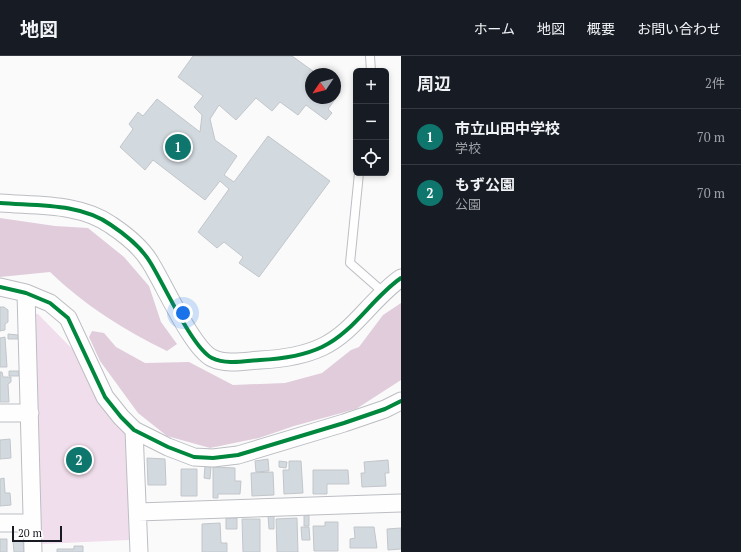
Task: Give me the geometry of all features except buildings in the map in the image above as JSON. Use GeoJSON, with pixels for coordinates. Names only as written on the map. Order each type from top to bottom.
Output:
{"type":"FeatureCollection","features":[{"type":"Feature","properties":{"kind":"street"},"geometry":{"type":"LineString","coordinates":[[0,203],[63,208],[91,214],[110,224],[133,242],[150,261],[198,346],[212,358],[228,362],[272,359],[296,355],[322,347],[344,332],[383,292],[401,278]]}},
{"type":"Feature","properties":{"kind":"street"},"geometry":{"type":"LineString","coordinates":[[0,287],[26,293],[50,303],[68,318],[106,397],[134,430],[168,447],[194,457],[213,458],[238,455],[385,409],[401,401]]}},
{"type":"Feature","properties":{"kind":"street"},"geometry":{"type":"LineString","coordinates":[[26,293],[30,413],[31,523],[33,552]]}},
{"type":"Feature","properties":{"kind":"street"},"geometry":{"type":"LineString","coordinates":[[0,413],[30,413]]}},
{"type":"Feature","properties":{"kind":"street"},"geometry":{"type":"LineString","coordinates":[[134,430],[139,552]]}},
{"type":"Feature","properties":{"kind":"street"},"geometry":{"type":"LineString","coordinates":[[138,512],[401,503]]}},
{"type":"Feature","properties":{"kind":"street"},"geometry":{"type":"LineString","coordinates":[[0,523],[31,523]]}},
{"type":"Feature","properties":{"kind":"lane"},"geometry":{"type":"LineString","coordinates":[[370,56],[371,68]]}},
{"type":"Feature","properties":{"kind":"lane"},"geometry":{"type":"LineString","coordinates":[[359,176],[350,263],[383,292]]}},
{"type":"Feature","properties":{"kind":"shaded area"},"geometry":{"type":"Polygon","coordinates":[[[0,218],[55,226],[88,228],[124,257],[149,286],[161,322],[177,344],[167,351],[135,334],[91,306],[50,272],[0,277],[0,218]]]}},
{"type":"Feature","properties":{"kind":"shaded area"},"geometry":{"type":"Polygon","coordinates":[[[401,303],[401,380],[356,409],[294,426],[259,438],[210,448],[167,436],[138,413],[100,361],[89,337],[92,331],[104,333],[116,347],[145,363],[189,362],[233,385],[285,383],[322,373],[351,350],[359,347],[383,315],[401,303]]]}},
{"type":"Feature","properties":{"kind":"shaded area"},"geometry":{"type":"Polygon","coordinates":[[[32,314],[38,314],[81,358],[125,432],[131,514],[129,540],[42,544],[32,314]]]}},
{"type":"Feature","properties":{"kind":"cycle path"},"geometry":{"type":"LineString","coordinates":[[0,203],[43,205],[72,209],[99,218],[117,229],[142,251],[156,272],[187,329],[204,352],[217,360],[242,362],[283,358],[307,353],[322,347],[344,333],[381,295],[401,278]]}},
{"type":"Feature","properties":{"kind":"cycle path"},"geometry":{"type":"LineString","coordinates":[[0,287],[26,293],[50,303],[68,318],[105,397],[121,417],[134,430],[168,447],[194,457],[213,458],[238,455],[344,423],[385,409],[401,401]]}},
{"type":"Feature","properties":{"kind":"place","name":"市立山田中学校"},"geometry":{"type":"Point","coordinates":[178,147]}},
{"type":"Feature","properties":{"kind":"place","name":"もず公園"},"geometry":{"type":"Point","coordinates":[79,460]}}]}
